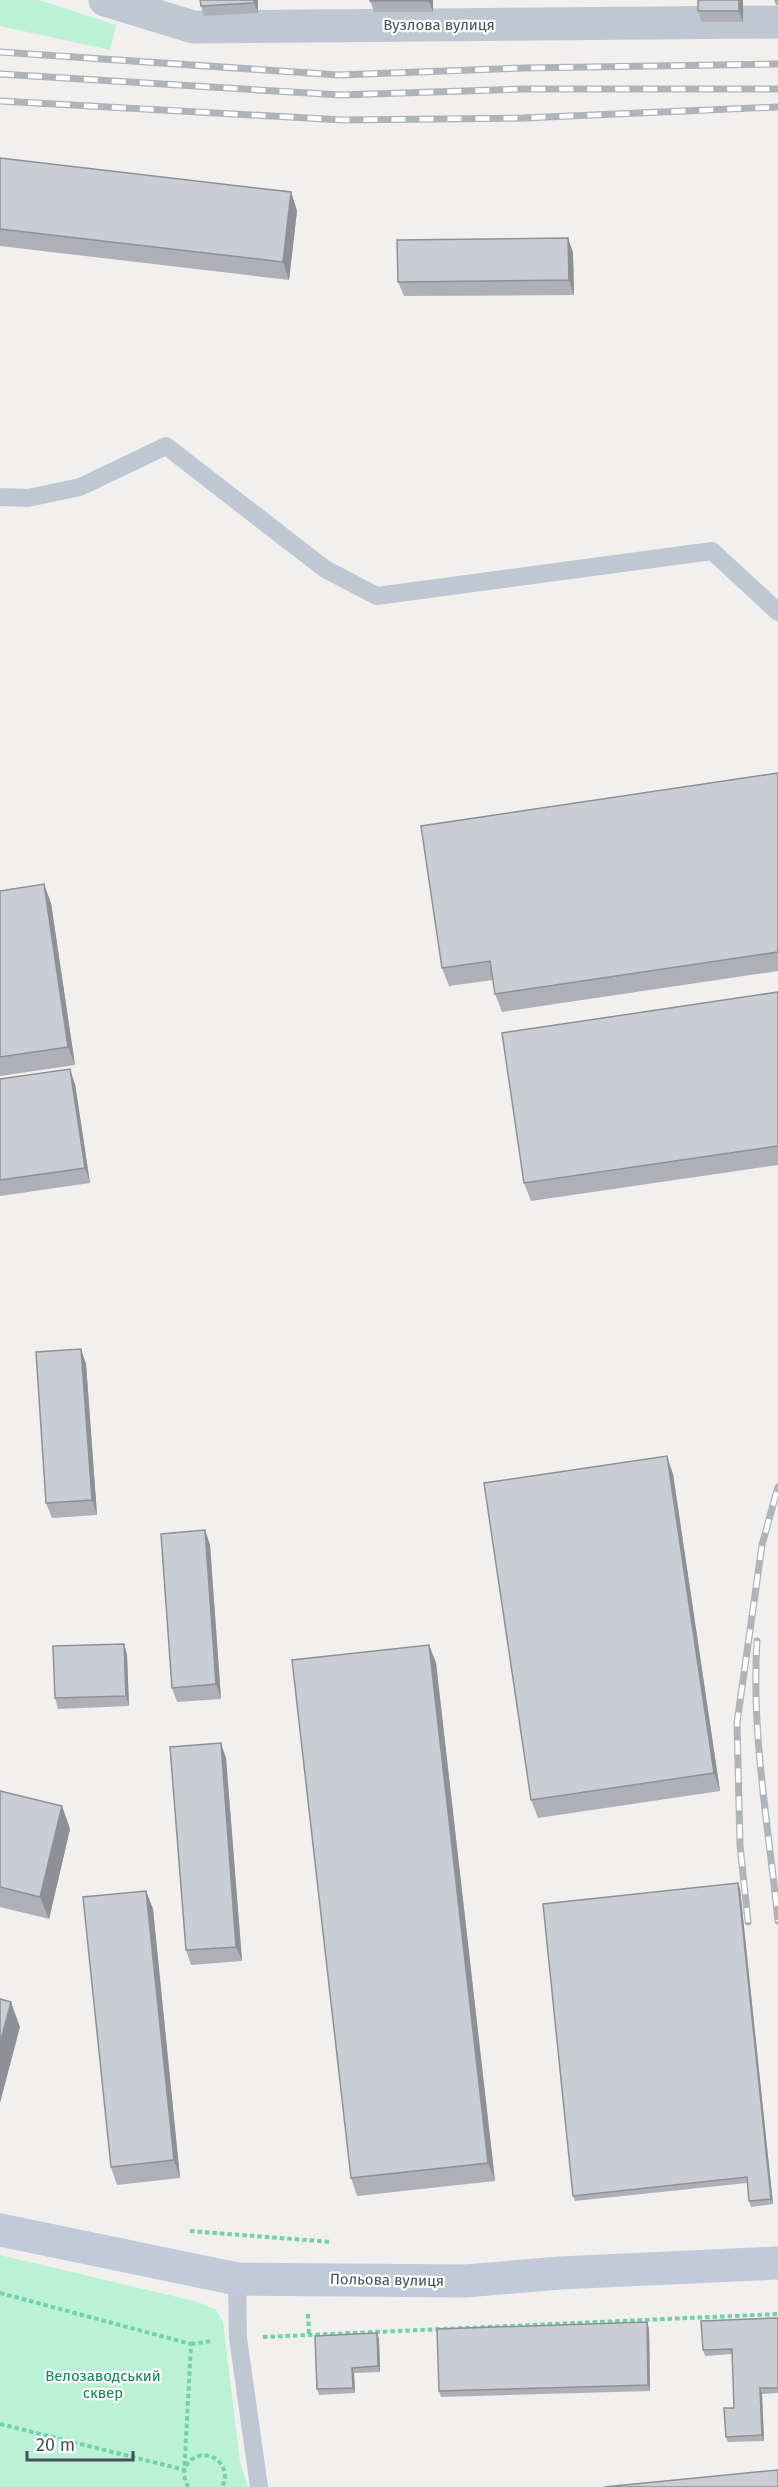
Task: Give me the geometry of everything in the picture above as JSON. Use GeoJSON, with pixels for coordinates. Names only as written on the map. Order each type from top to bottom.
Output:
{"type":"FeatureCollection","features":[{"type":"Feature","properties":{"kind":"main road","name":"Польова вулиця"},"geometry":{"type":"LineString","coordinates":[[0,2230],[237,2279],[465,2281],[778,2263]]}},
{"type":"Feature","properties":{"kind":"street","name":"Вузлова вулиця"},"geometry":{"type":"LineString","coordinates":[[105,0],[193,27],[778,22]]}},
{"type":"Feature","properties":{"kind":"lane"},"geometry":{"type":"LineString","coordinates":[[0,497],[28,498],[80,487],[166,446],[325,569],[377,596],[712,551],[778,612]]}},
{"type":"Feature","properties":{"kind":"lane"},"geometry":{"type":"LineString","coordinates":[[237,2279],[238,2338],[259,2487]]}},
{"type":"Feature","properties":{"kind":"path"},"geometry":{"type":"LineString","coordinates":[[187,2231],[336,2243]]}},
{"type":"Feature","properties":{"kind":"path"},"geometry":{"type":"LineString","coordinates":[[0,2293],[191,2344],[238,2338],[309,2334],[778,2314]]}},
{"type":"Feature","properties":{"kind":"path"},"geometry":{"type":"LineString","coordinates":[[308,2307],[309,2334]]}},
{"type":"Feature","properties":{"kind":"path"},"geometry":{"type":"LineString","coordinates":[[188,2487],[184,2476],[191,2344]]}},
{"type":"Feature","properties":{"kind":"path"},"geometry":{"type":"LineString","coordinates":[[0,2424],[185,2470]]}},
{"type":"Feature","properties":{"kind":"path"},"geometry":{"type":"LineString","coordinates":[[185,2470],[193,2458],[206,2455],[213,2457],[224,2466],[225,2480],[222,2487]]}},
{"type":"Feature","properties":{"kind":"green space"},"geometry":{"type":"Polygon","coordinates":[[[0,0],[39,0],[116,25],[110,50],[0,26],[0,0]]]}},
{"type":"Feature","properties":{"kind":"green space","name":"Велозаводський сквер"},"geometry":{"type":"Polygon","coordinates":[[[0,2255],[198,2302],[216,2310],[223,2322],[240,2462],[248,2487],[0,2487],[0,2255]]]}},
{"type":"Feature","properties":{"kind":"building"},"geometry":{"type":"Polygon","coordinates":[[[200,0],[254,0],[254,3],[201,6],[200,0]]]}},
{"type":"Feature","properties":{"kind":"building"},"geometry":{"type":"Polygon","coordinates":[[[429,0],[429,1],[370,1],[429,0]]]}},
{"type":"Feature","properties":{"kind":"building"},"geometry":{"type":"Polygon","coordinates":[[[698,0],[739,0],[739,11],[698,11],[698,0]]]}},
{"type":"Feature","properties":{"kind":"building"},"geometry":{"type":"Polygon","coordinates":[[[0,158],[291,192],[283,262],[0,229],[0,158]]]}},
{"type":"Feature","properties":{"kind":"building"},"geometry":{"type":"Polygon","coordinates":[[[568,238],[569,280],[398,282],[397,240],[568,238]]]}},
{"type":"Feature","properties":{"kind":"building"},"geometry":{"type":"Polygon","coordinates":[[[778,773],[778,952],[495,994],[490,961],[442,968],[421,826],[778,773]]]}},
{"type":"Feature","properties":{"kind":"building"},"geometry":{"type":"Polygon","coordinates":[[[44,884],[68,1047],[0,1057],[0,891],[44,884]]]}},
{"type":"Feature","properties":{"kind":"building"},"geometry":{"type":"Polygon","coordinates":[[[778,992],[778,1146],[524,1183],[502,1033],[778,992]]]}},
{"type":"Feature","properties":{"kind":"building"},"geometry":{"type":"Polygon","coordinates":[[[70,1069],[85,1168],[0,1180],[0,1079],[70,1069]]]}},
{"type":"Feature","properties":{"kind":"building"},"geometry":{"type":"Polygon","coordinates":[[[81,1349],[92,1500],[46,1503],[36,1352],[81,1349]]]}},
{"type":"Feature","properties":{"kind":"building"},"geometry":{"type":"Polygon","coordinates":[[[667,1456],[714,1773],[531,1800],[484,1483],[667,1456]]]}},
{"type":"Feature","properties":{"kind":"building"},"geometry":{"type":"Polygon","coordinates":[[[205,1530],[216,1684],[172,1688],[161,1534],[205,1530]]]}},
{"type":"Feature","properties":{"kind":"building"},"geometry":{"type":"Polygon","coordinates":[[[124,1644],[126,1696],[55,1698],[53,1646],[124,1644]]]}},
{"type":"Feature","properties":{"kind":"building"},"geometry":{"type":"Polygon","coordinates":[[[429,1645],[488,2163],[351,2178],[292,1660],[429,1645]]]}},
{"type":"Feature","properties":{"kind":"building"},"geometry":{"type":"Polygon","coordinates":[[[221,1743],[236,1947],[186,1950],[170,1747],[221,1743]]]}},
{"type":"Feature","properties":{"kind":"building"},"geometry":{"type":"Polygon","coordinates":[[[0,1791],[62,1806],[40,1897],[0,1887],[0,1791]]]}},
{"type":"Feature","properties":{"kind":"building"},"geometry":{"type":"Polygon","coordinates":[[[738,1883],[771,2199],[749,2201],[747,2177],[573,2196],[543,1904],[738,1883]]]}},
{"type":"Feature","properties":{"kind":"building"},"geometry":{"type":"Polygon","coordinates":[[[146,1891],[174,2160],[111,2167],[83,1897],[146,1891]]]}},
{"type":"Feature","properties":{"kind":"building"},"geometry":{"type":"Polygon","coordinates":[[[0,1999],[11,2002],[0,2043],[0,1999]]]}},
{"type":"Feature","properties":{"kind":"building"},"geometry":{"type":"Polygon","coordinates":[[[778,2318],[778,2388],[760,2388],[762,2435],[726,2437],[724,2408],[734,2408],[732,2349],[703,2350],[701,2321],[778,2318]]]}},
{"type":"Feature","properties":{"kind":"building"},"geometry":{"type":"Polygon","coordinates":[[[647,2322],[648,2385],[439,2391],[437,2329],[647,2322]]]}},
{"type":"Feature","properties":{"kind":"building"},"geometry":{"type":"Polygon","coordinates":[[[377,2333],[378,2366],[352,2368],[353,2388],[317,2389],[315,2336],[377,2333]]]}},
{"type":"Feature","properties":{"kind":"building"},"geometry":{"type":"Polygon","coordinates":[[[778,2470],[778,2487],[604,2487],[778,2470]]]}},
{"type":"Feature","properties":{"kind":"railway"},"geometry":{"type":"LineString","coordinates":[[0,52],[339,75],[524,68],[778,64]]}},
{"type":"Feature","properties":{"kind":"railway"},"geometry":{"type":"LineString","coordinates":[[0,74],[341,95],[525,89],[778,89]]}},
{"type":"Feature","properties":{"kind":"railway"},"geometry":{"type":"LineString","coordinates":[[0,101],[343,120],[524,118],[778,107]]}},
{"type":"Feature","properties":{"kind":"railway"},"geometry":{"type":"LineString","coordinates":[[748,1922],[740,1845],[737,1723],[762,1545],[778,1487]]}},
{"type":"Feature","properties":{"kind":"railway"},"geometry":{"type":"LineString","coordinates":[[757,1641],[756,1711],[778,1921]]}}]}
